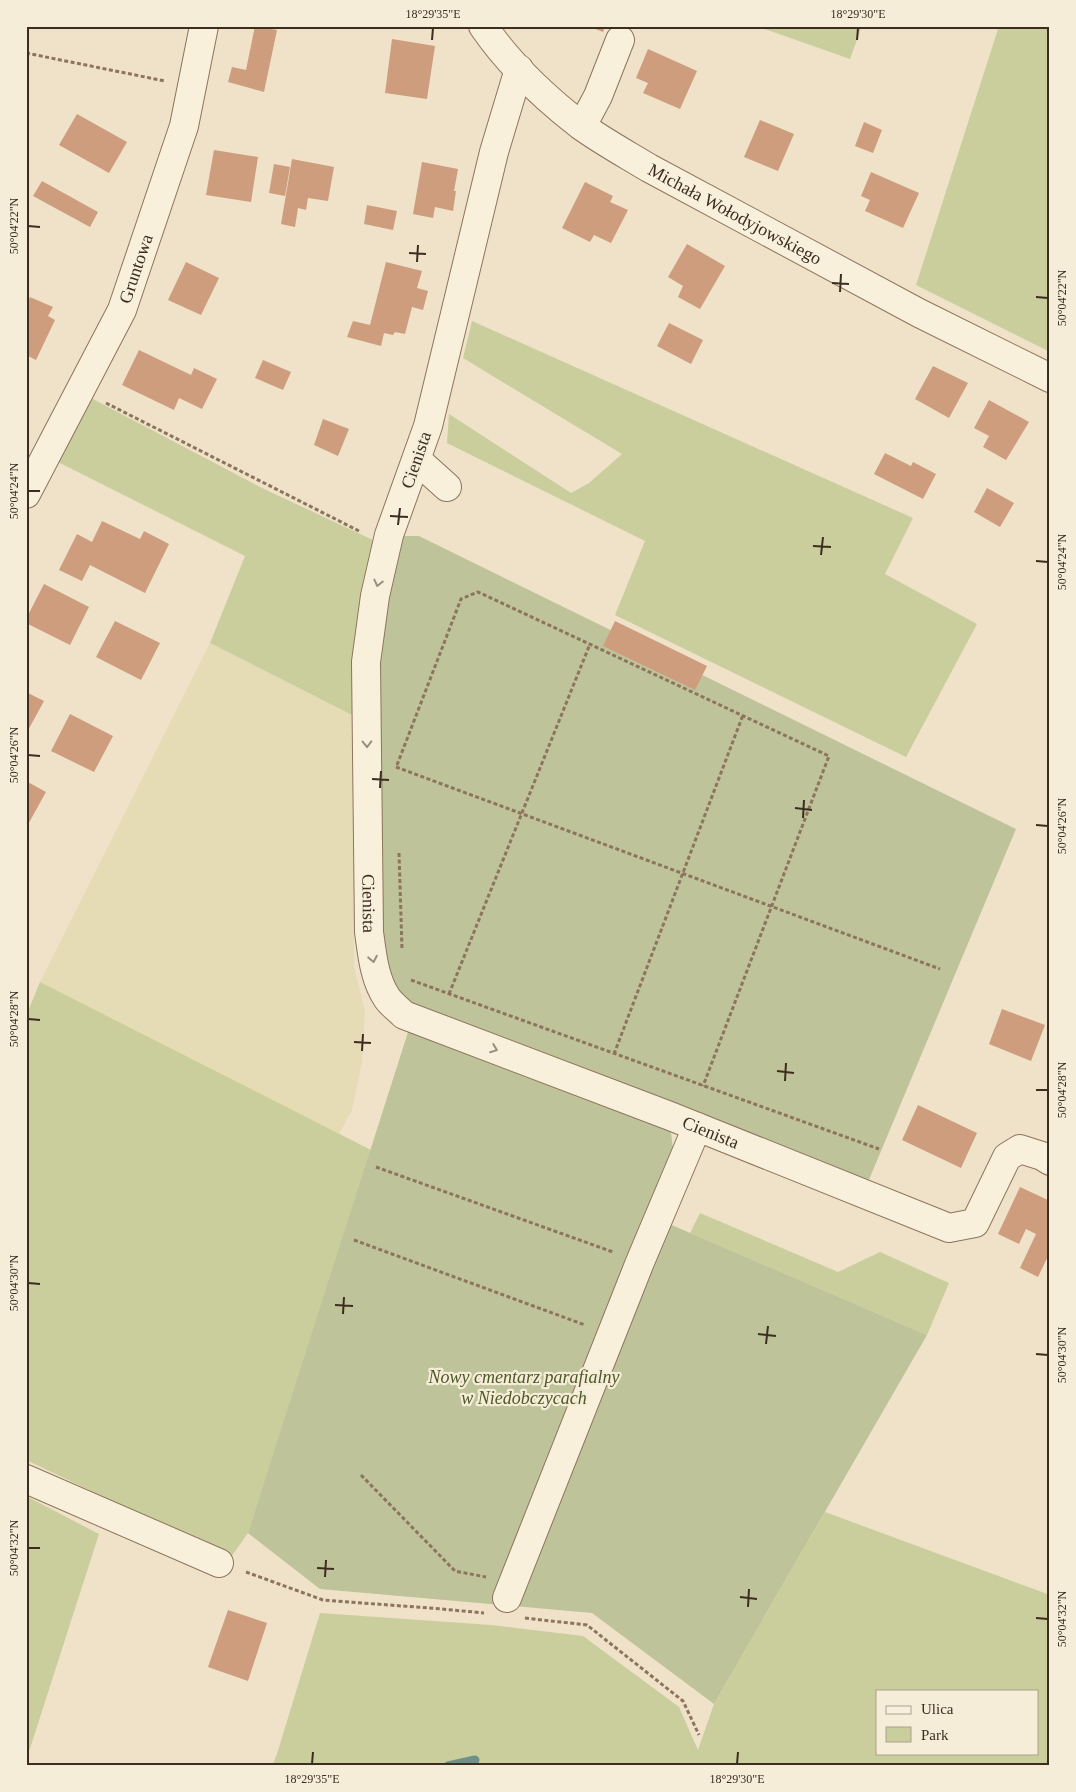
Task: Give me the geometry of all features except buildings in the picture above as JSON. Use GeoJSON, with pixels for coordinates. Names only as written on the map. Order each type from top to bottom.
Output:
{"type":"FeatureCollection","features":[{"type":"Feature","properties":{"kind":"street","name":"Gruntowa"},"geometry":{"type":"LineString","coordinates":[[26,494],[122,310],[184,126],[204,26]]}},
{"type":"Feature","properties":{"kind":"street","name":"Michała Wołodyjowskiego"},"geometry":{"type":"LineString","coordinates":[[483,26],[519,69],[560,109],[582,126],[649,168],[869,287],[1050,378]]}},
{"type":"Feature","properties":{"kind":"street"},"geometry":{"type":"LineString","coordinates":[[582,126],[598,96],[620,40]]}},
{"type":"Feature","properties":{"kind":"street","name":"Cienista"},"geometry":{"type":"LineString","coordinates":[[519,69],[494,152],[428,426],[388,540],[375,596],[366,662],[369,932],[374,962],[384,992],[387,998],[404,1015],[670,1116],[949,1228],[975,1222],[1007,1157],[1020,1149],[1042,1156],[1050,1161]]}},
{"type":"Feature","properties":{"kind":"street"},"geometry":{"type":"LineString","coordinates":[[417,460],[447,487]]}},
{"type":"Feature","properties":{"kind":"street"},"geometry":{"type":"LineString","coordinates":[[508,1603],[611,1335],[697,1127]]}},
{"type":"Feature","properties":{"kind":"street"},"geometry":{"type":"LineString","coordinates":[[26,1479],[219,1563]]}},
{"type":"Feature","properties":{"kind":"path"},"geometry":{"type":"LineString","coordinates":[[26,53],[192,86]]}},
{"type":"Feature","properties":{"kind":"path"},"geometry":{"type":"LineString","coordinates":[[81,390],[388,540]]}},
{"type":"Feature","properties":{"kind":"path"},"geometry":{"type":"LineString","coordinates":[[396,776],[396,767],[461,599],[478,592],[829,756],[704,1086]]}},
{"type":"Feature","properties":{"kind":"path"},"geometry":{"type":"LineString","coordinates":[[449,994],[590,644]]}},
{"type":"Feature","properties":{"kind":"path"},"geometry":{"type":"LineString","coordinates":[[614,1054],[743,716]]}},
{"type":"Feature","properties":{"kind":"path"},"geometry":{"type":"LineString","coordinates":[[396,767],[940,969]]}},
{"type":"Feature","properties":{"kind":"path"},"geometry":{"type":"LineString","coordinates":[[399,844],[402,950]]}},
{"type":"Feature","properties":{"kind":"path"},"geometry":{"type":"LineString","coordinates":[[407,975],[412,981],[879,1149]]}},
{"type":"Feature","properties":{"kind":"path"},"geometry":{"type":"LineString","coordinates":[[376,1167],[640,1262]]}},
{"type":"Feature","properties":{"kind":"path"},"geometry":{"type":"LineString","coordinates":[[354,1240],[611,1335]]}},
{"type":"Feature","properties":{"kind":"path"},"geometry":{"type":"LineString","coordinates":[[361,1475],[455,1570],[508,1603],[587,1625],[683,1701],[699,1735]]}},
{"type":"Feature","properties":{"kind":"path"},"geometry":{"type":"LineString","coordinates":[[219,1563],[322,1600],[442,1609],[508,1603]]}},
{"type":"Feature","properties":{"kind":"shaded area"},"geometry":{"type":"Polygon","coordinates":[[[210,643],[354,716],[354,967],[365,1011],[362,1062],[352,1110],[339,1134],[40,982],[210,643]]]}},
{"type":"Feature","properties":{"kind":"green space"},"geometry":{"type":"Polygon","coordinates":[[[756,26],[862,26],[850,59],[756,26]]]}},
{"type":"Feature","properties":{"kind":"green space"},"geometry":{"type":"Polygon","coordinates":[[[999,26],[1050,26],[1050,352],[916,285],[999,26]]]}},
{"type":"Feature","properties":{"kind":"green space"},"geometry":{"type":"Polygon","coordinates":[[[472,321],[913,518],[885,574],[977,624],[906,757],[615,615],[645,541],[447,443],[449,414],[571,493],[589,483],[622,454],[463,358],[472,321]]]}},
{"type":"Feature","properties":{"kind":"green space"},"geometry":{"type":"Polygon","coordinates":[[[89,397],[262,488],[373,540],[356,635],[354,716],[210,643],[245,556],[56,461],[89,397]]]}},
{"type":"Feature","properties":{"kind":"green space"},"geometry":{"type":"Polygon","coordinates":[[[397,536],[419,536],[1016,829],[868,1182],[408,1005],[383,970],[377,666],[397,536]]]}},
{"type":"Feature","properties":{"kind":"green space"},"geometry":{"type":"Polygon","coordinates":[[[40,982],[373,1151],[248,1533],[231,1557],[26,1460],[26,1016],[40,982]]]}},
{"type":"Feature","properties":{"kind":"green space","name":"Nowy cmentarz parafialny w Niedobczycach"},"geometry":{"type":"Polygon","coordinates":[[[409,1029],[670,1125],[673,1149],[694,1158],[667,1223],[927,1335],[714,1704],[592,1613],[320,1589],[248,1533],[409,1029]]]}},
{"type":"Feature","properties":{"kind":"green space"},"geometry":{"type":"Polygon","coordinates":[[[700,1213],[838,1272],[880,1252],[949,1283],[927,1335],[690,1233],[700,1213]]]}},
{"type":"Feature","properties":{"kind":"green space"},"geometry":{"type":"Polygon","coordinates":[[[26,1496],[99,1534],[26,1761],[26,1496]]]}},
{"type":"Feature","properties":{"kind":"green space"},"geometry":{"type":"Polygon","coordinates":[[[825,1512],[1050,1595],[1050,1766],[272,1766],[320,1613],[491,1625],[583,1636],[679,1707],[698,1750],[714,1704],[825,1512]]]}},
{"type":"Feature","properties":{"kind":"waterway"},"geometry":{"type":"LineString","coordinates":[[448,1766],[475,1760]]}}]}
